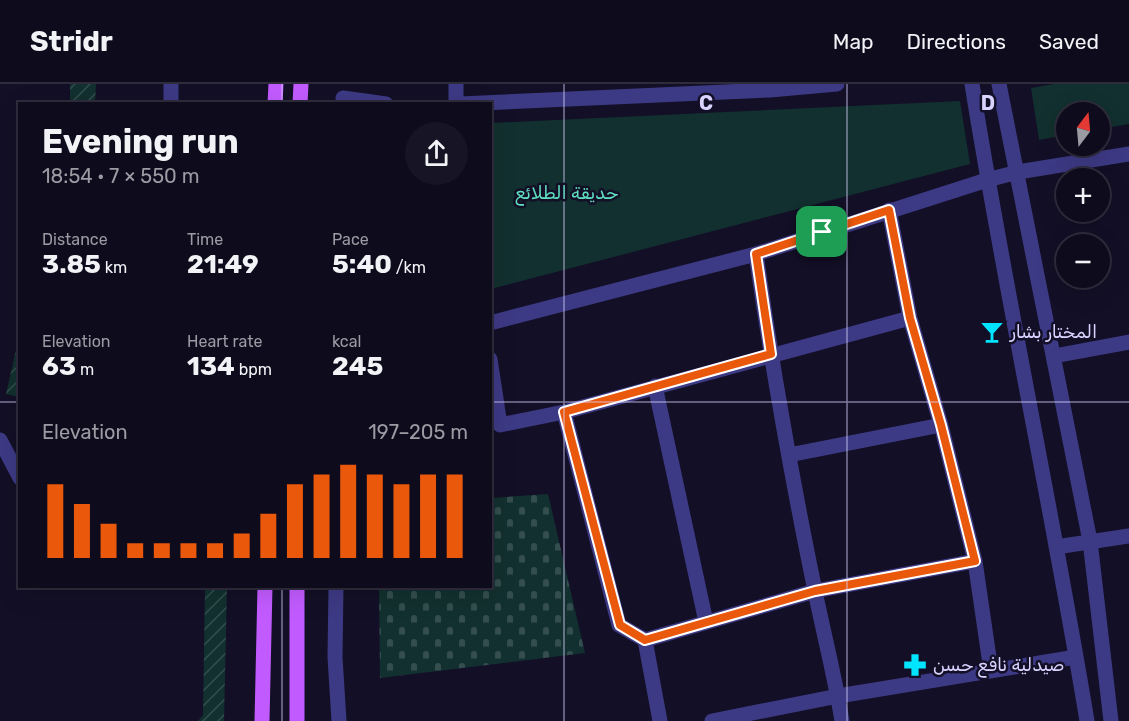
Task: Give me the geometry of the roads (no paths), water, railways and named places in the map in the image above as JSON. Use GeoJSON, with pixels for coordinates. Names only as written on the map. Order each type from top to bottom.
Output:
{"type":"FeatureCollection","features":[{"type":"Feature","properties":{"kind":"main road"},"geometry":{"type":"LineString","coordinates":[[275,102],[276,84]]}},
{"type":"Feature","properties":{"kind":"main road"},"geometry":{"type":"LineString","coordinates":[[300,102],[302,84]]}},
{"type":"Feature","properties":{"kind":"main road"},"geometry":{"type":"LineString","coordinates":[[262,721],[265,588]]}},
{"type":"Feature","properties":{"kind":"main road"},"geometry":{"type":"LineString","coordinates":[[297,588],[297,721]]}},
{"type":"Feature","properties":{"kind":"street"},"geometry":{"type":"LineString","coordinates":[[171,84],[171,102]]}},
{"type":"Feature","properties":{"kind":"street"},"geometry":{"type":"LineString","coordinates":[[456,84],[456,102]]}},
{"type":"Feature","properties":{"kind":"street"},"geometry":{"type":"LineString","coordinates":[[492,102],[837,84]]}},
{"type":"Feature","properties":{"kind":"street"},"geometry":{"type":"LineString","coordinates":[[972,84],[987,180],[1087,721]]}},
{"type":"Feature","properties":{"kind":"street"},"geometry":{"type":"LineString","coordinates":[[999,84],[1090,541],[1097,585],[1111,721]]}},
{"type":"Feature","properties":{"kind":"street"},"geometry":{"type":"LineString","coordinates":[[343,95],[376,102]]}},
{"type":"Feature","properties":{"kind":"street"},"geometry":{"type":"LineString","coordinates":[[492,321],[756,254],[987,180],[1018,172],[1129,154]]}},
{"type":"Feature","properties":{"kind":"street"},"geometry":{"type":"LineString","coordinates":[[889,210],[910,318],[941,425],[975,561],[991,671]]}},
{"type":"Feature","properties":{"kind":"street"},"geometry":{"type":"LineString","coordinates":[[756,254],[789,456],[842,721]]}},
{"type":"Feature","properties":{"kind":"street"},"geometry":{"type":"LineString","coordinates":[[492,372],[500,424],[564,412],[910,318]]}},
{"type":"Feature","properties":{"kind":"street"},"geometry":{"type":"LineString","coordinates":[[1054,356],[1129,342]]}},
{"type":"Feature","properties":{"kind":"street"},"geometry":{"type":"LineString","coordinates":[[656,386],[706,622]]}},
{"type":"Feature","properties":{"kind":"street"},"geometry":{"type":"LineString","coordinates":[[564,412],[620,625],[645,640],[815,591],[975,561]]}},
{"type":"Feature","properties":{"kind":"street"},"geometry":{"type":"LineString","coordinates":[[789,456],[941,425]]}},
{"type":"Feature","properties":{"kind":"street"},"geometry":{"type":"LineString","coordinates":[[0,440],[18,474]]}},
{"type":"Feature","properties":{"kind":"street"},"geometry":{"type":"LineString","coordinates":[[1056,547],[1129,536]]}},
{"type":"Feature","properties":{"kind":"street"},"geometry":{"type":"LineString","coordinates":[[336,588],[335,657],[339,721]]}},
{"type":"Feature","properties":{"kind":"street"},"geometry":{"type":"LineString","coordinates":[[645,640],[660,721]]}},
{"type":"Feature","properties":{"kind":"street"},"geometry":{"type":"LineString","coordinates":[[712,721],[838,696],[1076,657]]}},
{"type":"Feature","properties":{"kind":"place","name":"المختار بشار"},"geometry":{"type":"Point","coordinates":[992,332]}},
{"type":"Feature","properties":{"kind":"place","name":"صيدلية نافع حسن"},"geometry":{"type":"Point","coordinates":[915,665]}},
{"type":"Feature","properties":{"kind":"park label","name":"حديقة الطلائع"},"geometry":{"type":"Point","coordinates":[567,193]}}]}
